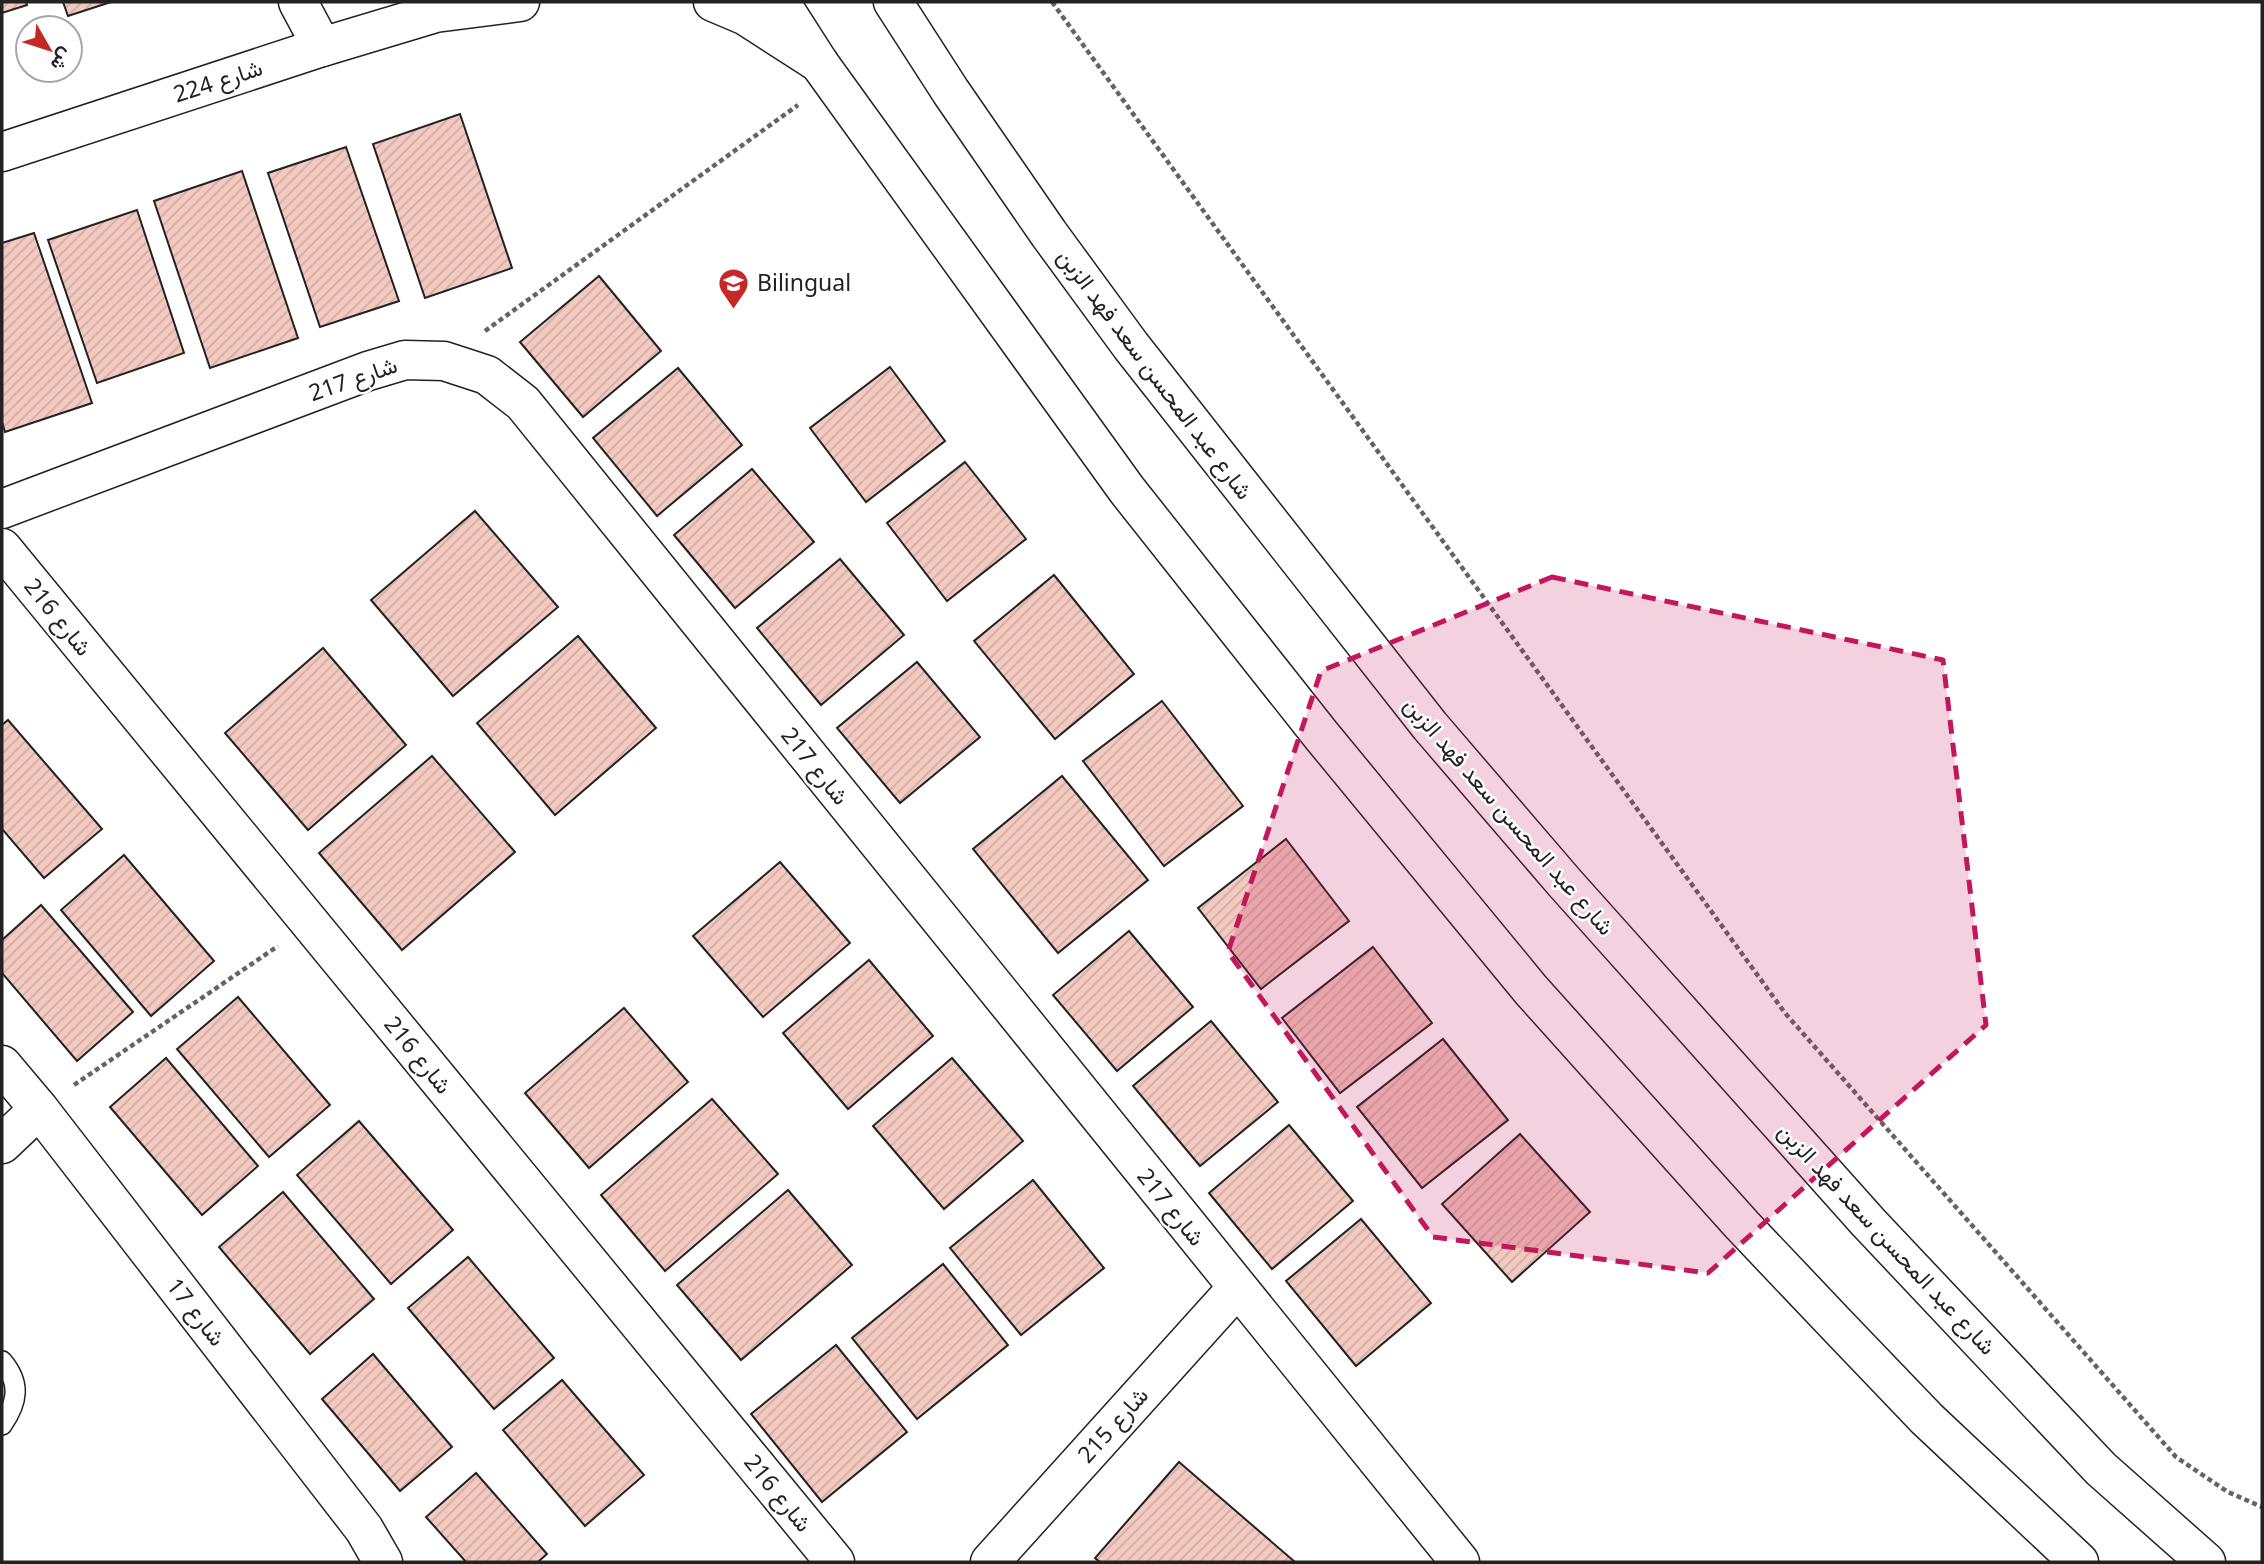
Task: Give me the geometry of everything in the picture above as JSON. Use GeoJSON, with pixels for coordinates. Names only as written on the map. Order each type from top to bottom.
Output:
{"type":"FeatureCollection","features":[{"type":"Feature","properties":{"kind":"street"},"geometry":{"type":"LineString","coordinates":[[298,2],[322,47]]}},
{"type":"Feature","properties":{"kind":"street","name":"شارع 224"},"geometry":{"type":"LineString","coordinates":[[2,152],[443,7],[520,2]]}},
{"type":"Feature","properties":{"kind":"street"},"geometry":{"type":"LineString","coordinates":[[713,2],[746,16],[826,72]]}},
{"type":"Feature","properties":{"kind":"street"},"geometry":{"type":"LineString","coordinates":[[780,2],[826,72],[1127,490],[1321,734],[1531,990],[1742,1225],[1835,1324],[1927,1419],[2079,1562]]}},
{"type":"Feature","properties":{"kind":"street","name":"شارع عبد المحسن سعد فهد الزبن"},"geometry":{"type":"LineString","coordinates":[[894,2],[966,114],[1131,346],[1430,726],[1564,882],[1868,1222],[2101,1469],[2206,1562]]}},
{"type":"Feature","properties":{"kind":"street","name":"شارع 217"},"geometry":{"type":"LineString","coordinates":[[2,509],[368,371],[405,360],[444,361],[487,375],[523,403],[1460,1562]]}},
{"type":"Feature","properties":{"kind":"street","name":"شارع 216"},"geometry":{"type":"LineString","coordinates":[[2,548],[835,1562]]}},
{"type":"Feature","properties":{"kind":"street","name":"شارع 17"},"geometry":{"type":"LineString","coordinates":[[2,1065],[364,1529],[383,1562]]}},
{"type":"Feature","properties":{"kind":"street"},"geometry":{"type":"LineString","coordinates":[[2,1144],[38,1109]]}},
{"type":"Feature","properties":{"kind":"street","name":"شارع 215"},"geometry":{"type":"LineString","coordinates":[[990,1562],[1237,1288]]}},
{"type":"Feature","properties":{"kind":"lane"},"geometry":{"type":"LineString","coordinates":[[2,1361],[10,1370],[16,1391],[12,1410],[2,1425]]}},
{"type":"Feature","properties":{"kind":"path"},"geometry":{"type":"LineString","coordinates":[[1052,2],[1785,1013],[2176,1457],[2228,1492],[2262,1507]]}},
{"type":"Feature","properties":{"kind":"path"},"geometry":{"type":"LineString","coordinates":[[444,361],[826,72]]}},
{"type":"Feature","properties":{"kind":"path"},"geometry":{"type":"LineString","coordinates":[[38,1109],[311,923]]}},
{"type":"Feature","properties":{"kind":"highlighted area"},"geometry":{"type":"Polygon","coordinates":[[[1552,577],[1943,660],[1986,1025],[1708,1273],[1433,1237],[1228,952],[1321,671],[1552,577]]]}},
{"type":"Feature","properties":{"kind":"building"},"geometry":{"type":"Polygon","coordinates":[[[2,2],[26,2],[27,5],[2,13],[2,2]]]}},
{"type":"Feature","properties":{"kind":"building"},"geometry":{"type":"Polygon","coordinates":[[[63,2],[111,2],[74,14],[67,14],[63,2]]]}},
{"type":"Feature","properties":{"kind":"building"},"geometry":{"type":"Polygon","coordinates":[[[460,114],[512,268],[425,298],[373,144],[460,114]]]}},
{"type":"Feature","properties":{"kind":"building"},"geometry":{"type":"Polygon","coordinates":[[[346,147],[399,301],[320,327],[268,173],[346,147]]]}},
{"type":"Feature","properties":{"kind":"building"},"geometry":{"type":"Polygon","coordinates":[[[242,171],[298,338],[210,368],[154,201],[242,171]]]}},
{"type":"Feature","properties":{"kind":"building"},"geometry":{"type":"Polygon","coordinates":[[[137,210],[184,353],[97,383],[48,240],[137,210]]]}},
{"type":"Feature","properties":{"kind":"building"},"geometry":{"type":"Polygon","coordinates":[[[34,233],[92,403],[5,432],[2,422],[2,243],[34,233]]]}},
{"type":"Feature","properties":{"kind":"building"},"geometry":{"type":"Polygon","coordinates":[[[599,276],[661,351],[583,417],[520,342],[599,276]]]}},
{"type":"Feature","properties":{"kind":"building"},"geometry":{"type":"Polygon","coordinates":[[[890,367],[945,441],[866,502],[810,428],[890,367]]]}},
{"type":"Feature","properties":{"kind":"building"},"geometry":{"type":"Polygon","coordinates":[[[678,368],[742,445],[657,516],[593,438],[678,368]]]}},
{"type":"Feature","properties":{"kind":"building"},"geometry":{"type":"Polygon","coordinates":[[[965,462],[1026,539],[947,601],[887,523],[965,462]]]}},
{"type":"Feature","properties":{"kind":"building"},"geometry":{"type":"Polygon","coordinates":[[[752,469],[814,542],[735,608],[674,535],[752,469]]]}},
{"type":"Feature","properties":{"kind":"building"},"geometry":{"type":"Polygon","coordinates":[[[475,511],[558,607],[453,696],[371,600],[475,511]]]}},
{"type":"Feature","properties":{"kind":"building"},"geometry":{"type":"Polygon","coordinates":[[[840,559],[904,635],[821,705],[757,628],[840,559]]]}},
{"type":"Feature","properties":{"kind":"building"},"geometry":{"type":"Polygon","coordinates":[[[1054,575],[1134,674],[1055,739],[974,641],[1054,575]]]}},
{"type":"Feature","properties":{"kind":"building"},"geometry":{"type":"Polygon","coordinates":[[[578,636],[656,728],[555,815],[477,723],[578,636]]]}},
{"type":"Feature","properties":{"kind":"building"},"geometry":{"type":"Polygon","coordinates":[[[323,648],[406,745],[308,830],[225,733],[323,648]]]}},
{"type":"Feature","properties":{"kind":"building"},"geometry":{"type":"Polygon","coordinates":[[[917,662],[980,737],[900,803],[837,728],[917,662]]]}},
{"type":"Feature","properties":{"kind":"building"},"geometry":{"type":"Polygon","coordinates":[[[1162,701],[1243,806],[1164,866],[1083,761],[1162,701]]]}},
{"type":"Feature","properties":{"kind":"building"},"geometry":{"type":"Polygon","coordinates":[[[8,720],[102,829],[44,878],[2,829],[2,725],[8,720]]]}},
{"type":"Feature","properties":{"kind":"building"},"geometry":{"type":"Polygon","coordinates":[[[432,756],[515,852],[402,950],[319,853],[432,756]]]}},
{"type":"Feature","properties":{"kind":"building"},"geometry":{"type":"Polygon","coordinates":[[[1062,776],[1148,880],[1058,953],[973,849],[1062,776]]]}},
{"type":"Feature","properties":{"kind":"building"},"geometry":{"type":"Polygon","coordinates":[[[1286,839],[1349,921],[1261,989],[1198,908],[1286,839]]]}},
{"type":"Feature","properties":{"kind":"building"},"geometry":{"type":"Polygon","coordinates":[[[124,855],[214,961],[151,1016],[61,910],[124,855]]]}},
{"type":"Feature","properties":{"kind":"building"},"geometry":{"type":"Polygon","coordinates":[[[780,862],[850,943],[763,1017],[693,936],[780,862]]]}},
{"type":"Feature","properties":{"kind":"building"},"geometry":{"type":"Polygon","coordinates":[[[41,905],[133,1012],[77,1061],[2,973],[2,940],[41,905]]]}},
{"type":"Feature","properties":{"kind":"building"},"geometry":{"type":"Polygon","coordinates":[[[1129,931],[1193,1007],[1117,1071],[1053,995],[1129,931]]]}},
{"type":"Feature","properties":{"kind":"building"},"geometry":{"type":"Polygon","coordinates":[[[1373,947],[1432,1023],[1340,1093],[1282,1018],[1373,947]]]}},
{"type":"Feature","properties":{"kind":"building"},"geometry":{"type":"Polygon","coordinates":[[[869,960],[933,1036],[848,1109],[783,1033],[869,960]]]}},
{"type":"Feature","properties":{"kind":"building"},"geometry":{"type":"Polygon","coordinates":[[[238,997],[330,1105],[269,1157],[177,1049],[238,997]]]}},
{"type":"Feature","properties":{"kind":"building"},"geometry":{"type":"Polygon","coordinates":[[[624,1008],[688,1082],[589,1168],[525,1093],[624,1008]]]}},
{"type":"Feature","properties":{"kind":"building"},"geometry":{"type":"Polygon","coordinates":[[[1211,1021],[1278,1102],[1200,1166],[1133,1086],[1211,1021]]]}},
{"type":"Feature","properties":{"kind":"building"},"geometry":{"type":"Polygon","coordinates":[[[1443,1039],[1508,1120],[1422,1188],[1357,1107],[1443,1039]]]}},
{"type":"Feature","properties":{"kind":"building"},"geometry":{"type":"Polygon","coordinates":[[[166,1058],[258,1166],[202,1215],[110,1107],[166,1058]]]}},
{"type":"Feature","properties":{"kind":"building"},"geometry":{"type":"Polygon","coordinates":[[[952,1058],[1023,1141],[944,1209],[873,1126],[952,1058]]]}},
{"type":"Feature","properties":{"kind":"building"},"geometry":{"type":"Polygon","coordinates":[[[712,1099],[778,1174],[665,1271],[601,1195],[712,1099]]]}},
{"type":"Feature","properties":{"kind":"building"},"geometry":{"type":"Polygon","coordinates":[[[359,1121],[453,1230],[391,1284],[297,1175],[359,1121]]]}},
{"type":"Feature","properties":{"kind":"building"},"geometry":{"type":"Polygon","coordinates":[[[1289,1125],[1353,1201],[1272,1269],[1209,1193],[1289,1125]]]}},
{"type":"Feature","properties":{"kind":"building"},"geometry":{"type":"Polygon","coordinates":[[[1520,1134],[1590,1212],[1512,1282],[1442,1204],[1520,1134]]]}},
{"type":"Feature","properties":{"kind":"building"},"geometry":{"type":"Polygon","coordinates":[[[1033,1180],[1104,1268],[1021,1335],[950,1248],[1033,1180]]]}},
{"type":"Feature","properties":{"kind":"building"},"geometry":{"type":"Polygon","coordinates":[[[788,1190],[852,1265],[741,1360],[677,1285],[788,1190]]]}},
{"type":"Feature","properties":{"kind":"building"},"geometry":{"type":"Polygon","coordinates":[[[283,1192],[374,1299],[310,1354],[219,1247],[283,1192]]]}},
{"type":"Feature","properties":{"kind":"building"},"geometry":{"type":"Polygon","coordinates":[[[1361,1219],[1431,1303],[1356,1366],[1286,1281],[1361,1219]]]}},
{"type":"Feature","properties":{"kind":"building"},"geometry":{"type":"Polygon","coordinates":[[[468,1257],[554,1358],[494,1409],[408,1308],[468,1257]]]}},
{"type":"Feature","properties":{"kind":"building"},"geometry":{"type":"Polygon","coordinates":[[[943,1264],[1008,1345],[917,1419],[852,1338],[943,1264]]]}},
{"type":"Feature","properties":{"kind":"building"},"geometry":{"type":"Polygon","coordinates":[[[836,1345],[907,1432],[822,1502],[751,1414],[836,1345]]]}},
{"type":"Feature","properties":{"kind":"building"},"geometry":{"type":"Polygon","coordinates":[[[373,1354],[452,1447],[400,1491],[322,1399],[373,1354]]]}},
{"type":"Feature","properties":{"kind":"building"},"geometry":{"type":"Polygon","coordinates":[[[562,1380],[644,1475],[585,1526],[503,1430],[562,1380]]]}},
{"type":"Feature","properties":{"kind":"building"},"geometry":{"type":"Polygon","coordinates":[[[1179,1462],[1295,1562],[1100,1562],[1095,1558],[1179,1462]]]}},
{"type":"Feature","properties":{"kind":"building"},"geometry":{"type":"Polygon","coordinates":[[[476,1473],[547,1554],[538,1562],[466,1562],[426,1517],[476,1473]]]}},
{"type":"Feature","properties":{"kind":"place","name":"Bilingual"},"geometry":{"type":"Point","coordinates":[734,310]}}]}
